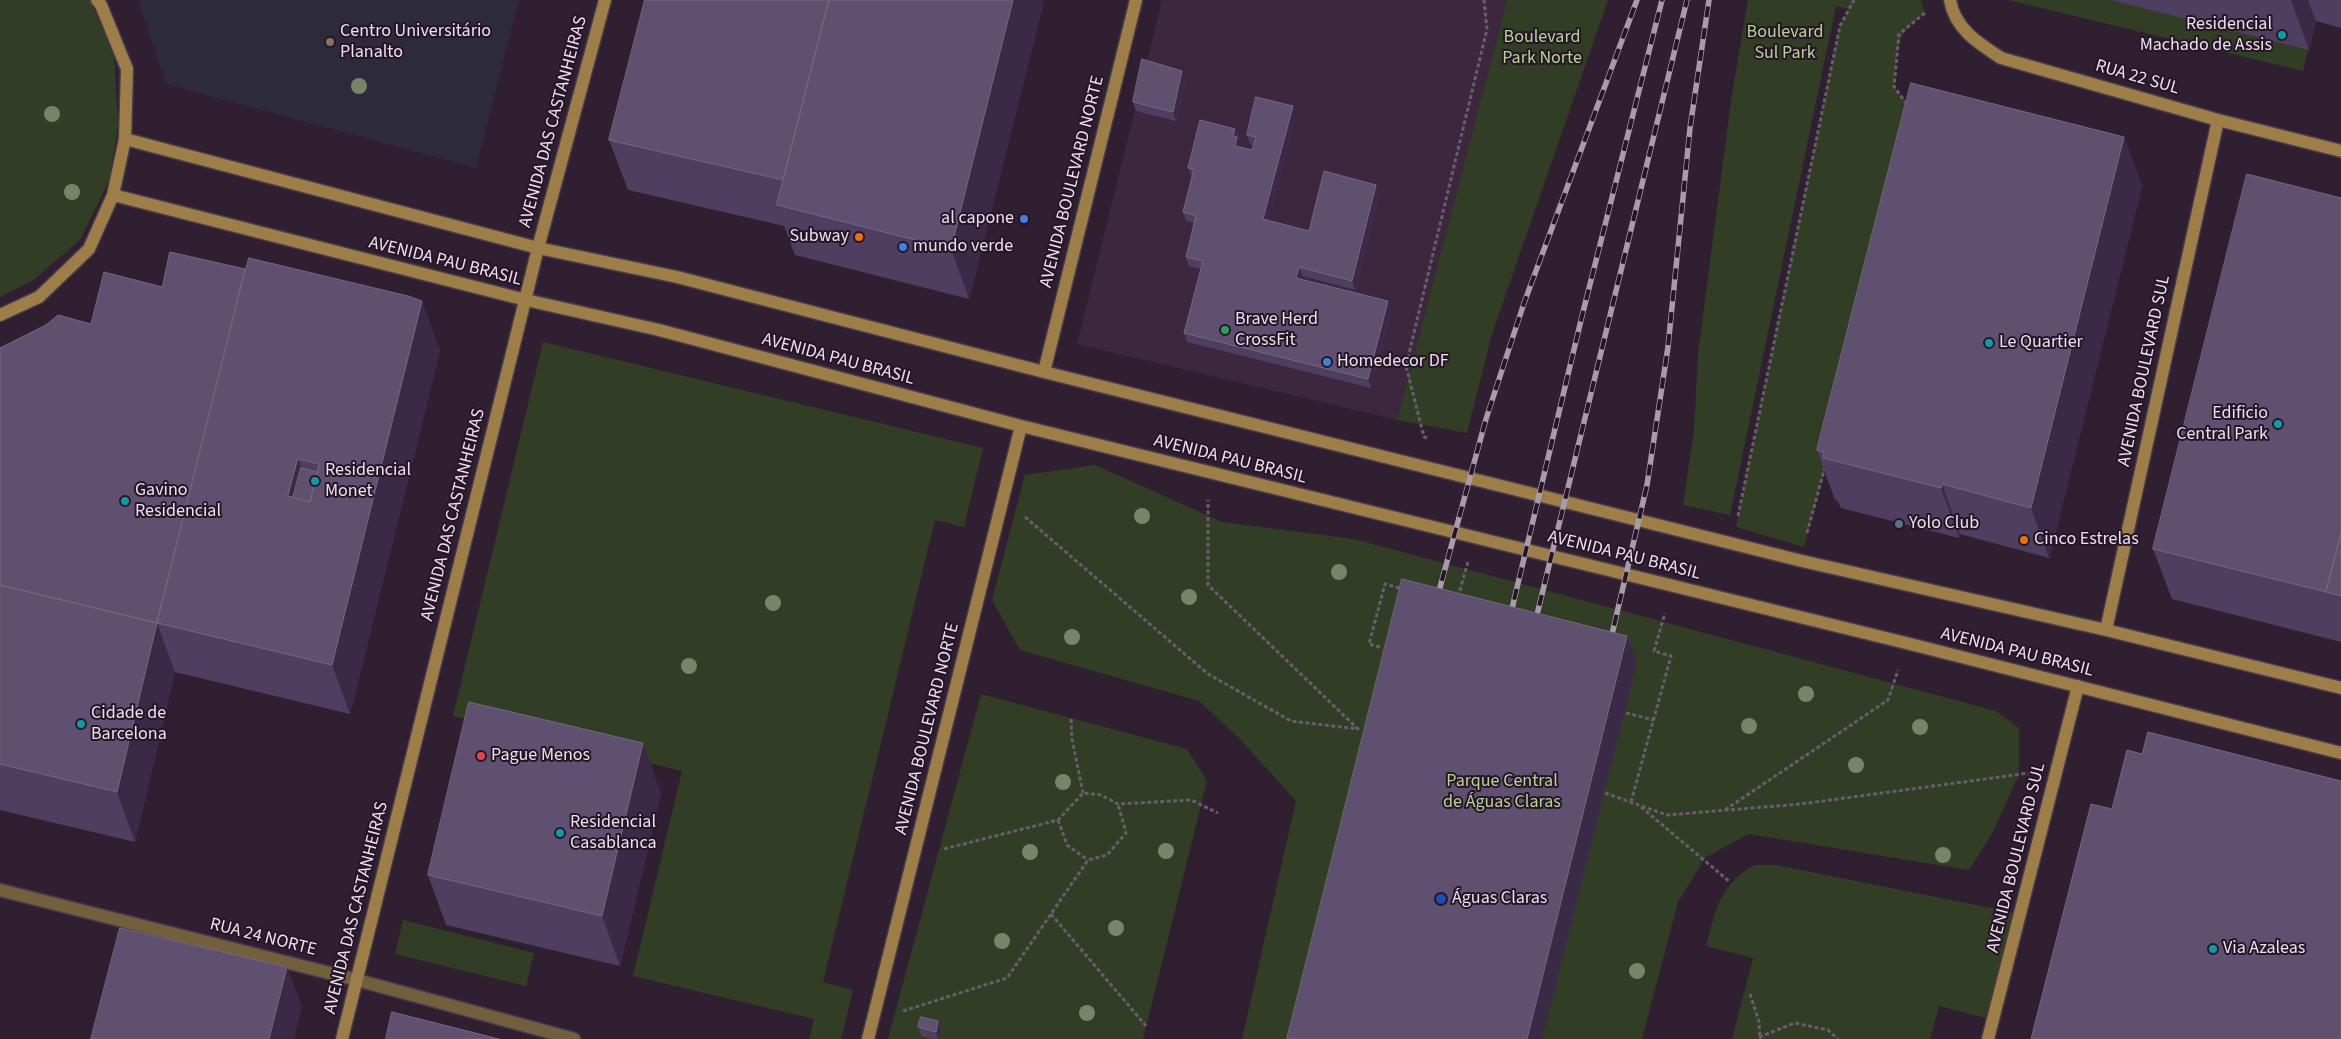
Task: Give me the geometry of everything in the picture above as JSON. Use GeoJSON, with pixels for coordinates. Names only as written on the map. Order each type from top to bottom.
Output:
{"type":"FeatureCollection","features":[{"type":"Feature","properties":{"kind":"street"},"geometry":{"type":"LineString","coordinates":[[0,315],[39,297],[89,249],[113,195],[125,139],[127,69],[101,5],[97,0]]}},
{"type":"Feature","properties":{"kind":"street","name":"AVENIDA DAS CASTANHEIRAS"},"geometry":{"type":"LineString","coordinates":[[342,1039],[538,248],[605,0]]}},
{"type":"Feature","properties":{"kind":"street","name":"AVENIDA BOULEVARD NORTE"},"geometry":{"type":"LineString","coordinates":[[1044,372],[1136,0]]}},
{"type":"Feature","properties":{"kind":"street","name":"RUA 22 SUL"},"geometry":{"type":"LineString","coordinates":[[1950,0],[1952,10],[1962,28],[1971,38],[2001,58],[2218,120],[2341,151]]}},
{"type":"Feature","properties":{"kind":"street","name":"AVENIDA BOULEVARD SUL"},"geometry":{"type":"LineString","coordinates":[[2106,630],[2218,120]]}},
{"type":"Feature","properties":{"kind":"street","name":"AVENIDA PAU BRASIL"},"geometry":{"type":"LineString","coordinates":[[125,139],[538,248],[677,277],[1044,372],[1732,544],[2106,630],[2341,688]]}},
{"type":"Feature","properties":{"kind":"street","name":"AVENIDA PAU BRASIL"},"geometry":{"type":"LineString","coordinates":[[113,195],[526,300],[659,330],[1020,426],[1906,643],[2341,753]]}},
{"type":"Feature","properties":{"kind":"street","name":"AVENIDA BOULEVARD NORTE"},"geometry":{"type":"LineString","coordinates":[[868,1039],[1020,426]]}},
{"type":"Feature","properties":{"kind":"street","name":"AVENIDA BOULEVARD SUL"},"geometry":{"type":"LineString","coordinates":[[1988,1039],[2078,686]]}},
{"type":"Feature","properties":{"kind":"street","name":"RUA 24 NORTE"},"geometry":{"type":"LineString","coordinates":[[0,890],[357,980],[574,1039]]}},
{"type":"Feature","properties":{"kind":"path"},"geometry":{"type":"LineString","coordinates":[[1433,439],[1424,437],[1406,366],[1487,29],[1484,0]]}},
{"type":"Feature","properties":{"kind":"path"},"geometry":{"type":"LineString","coordinates":[[1732,544],[1840,26],[1854,0]]}},
{"type":"Feature","properties":{"kind":"path"},"geometry":{"type":"LineString","coordinates":[[1910,107],[1894,87],[1899,34],[1926,13]]}},
{"type":"Feature","properties":{"kind":"path"},"geometry":{"type":"LineString","coordinates":[[1802,561],[1806,534],[1827,459]]}},
{"type":"Feature","properties":{"kind":"path"},"geometry":{"type":"LineString","coordinates":[[1002,498],[1208,674],[1291,720],[1358,729],[1208,585],[1208,472]]}},
{"type":"Feature","properties":{"kind":"path"},"geometry":{"type":"LineString","coordinates":[[1456,603],[1474,537]]}},
{"type":"Feature","properties":{"kind":"path"},"geometry":{"type":"LineString","coordinates":[[1535,617],[1551,556]]}},
{"type":"Feature","properties":{"kind":"path"},"geometry":{"type":"LineString","coordinates":[[1380,647],[1369,644],[1385,584],[1412,591]]}},
{"type":"Feature","properties":{"kind":"path"},"geometry":{"type":"LineString","coordinates":[[1631,802],[1672,656],[1654,651],[1673,586]]}},
{"type":"Feature","properties":{"kind":"path"},"geometry":{"type":"LineString","coordinates":[[1724,810],[1888,700],[1906,643]]}},
{"type":"Feature","properties":{"kind":"path"},"geometry":{"type":"LineString","coordinates":[[1626,713],[1654,720]]}},
{"type":"Feature","properties":{"kind":"path"},"geometry":{"type":"LineString","coordinates":[[1070,720],[1083,793]]}},
{"type":"Feature","properties":{"kind":"path"},"geometry":{"type":"LineString","coordinates":[[1605,793],[1667,815],[1801,804],[2058,769]]}},
{"type":"Feature","properties":{"kind":"path"},"geometry":{"type":"LineString","coordinates":[[1083,793],[1101,795],[1118,804],[1191,800],[1218,813]]}},
{"type":"Feature","properties":{"kind":"path"},"geometry":{"type":"LineString","coordinates":[[939,850],[1058,820],[1083,793]]}},
{"type":"Feature","properties":{"kind":"path"},"geometry":{"type":"LineString","coordinates":[[872,1021],[1007,978],[1088,860],[1107,856],[1126,833],[1118,804]]}},
{"type":"Feature","properties":{"kind":"path"},"geometry":{"type":"LineString","coordinates":[[1638,805],[1730,882]]}},
{"type":"Feature","properties":{"kind":"path"},"geometry":{"type":"LineString","coordinates":[[1058,820],[1067,845],[1088,860]]}},
{"type":"Feature","properties":{"kind":"path"},"geometry":{"type":"LineString","coordinates":[[1051,914],[1146,1026]]}},
{"type":"Feature","properties":{"kind":"path"},"geometry":{"type":"LineString","coordinates":[[1750,994],[1759,1022],[1760,1038],[1795,1023],[1828,1030],[1838,1039]]}},
{"type":"Feature","properties":{"kind":"shaded area","name":"Centro Universitário Planalto"},"geometry":{"type":"Polygon","coordinates":[[[138,0],[519,0],[476,168],[166,84],[138,0]]]}},
{"type":"Feature","properties":{"kind":"shaded area","name":"Brave Herd CrossFit"},"geometry":{"type":"Polygon","coordinates":[[[1162,0],[1507,0],[1397,420],[1077,344],[1162,0]]]}},
{"type":"Feature","properties":{"kind":"green space"},"geometry":{"type":"Polygon","coordinates":[[[0,0],[90,0],[114,55],[118,126],[109,181],[80,240],[32,281],[0,297],[0,0]]]}},
{"type":"Feature","properties":{"kind":"green space","name":"Boulevard Park Norte"},"geometry":{"type":"Polygon","coordinates":[[[1507,0],[1608,0],[1492,334],[1467,433],[1397,420],[1507,0]]]}},
{"type":"Feature","properties":{"kind":"green space","name":"Boulevard Sul Park"},"geometry":{"type":"Polygon","coordinates":[[[1748,0],[1921,0],[1925,13],[1907,29],[1902,37],[1897,53],[1894,87],[1918,119],[1804,547],[1736,527],[1840,26],[1849,9],[1836,6],[1730,515],[1683,505],[1694,431],[1698,354],[1731,101],[1748,0]]]}},
{"type":"Feature","properties":{"kind":"green space"},"geometry":{"type":"Polygon","coordinates":[[[2008,0],[2171,0],[2312,33],[2303,71],[2008,0]]]}},
{"type":"Feature","properties":{"kind":"green space"},"geometry":{"type":"Polygon","coordinates":[[[543,342],[983,448],[964,527],[935,520],[823,982],[853,990],[841,1039],[809,1039],[814,1019],[633,976],[682,771],[453,716],[543,342]]]}},
{"type":"Feature","properties":{"kind":"green space","name":"Parque Central de Águas Claras"},"geometry":{"type":"Polygon","coordinates":[[[1095,465],[1222,522],[1354,539],[1996,711],[2019,728],[2019,774],[1993,832],[1969,870],[1748,834],[1705,858],[1678,902],[1642,1039],[1242,1039],[1296,801],[1240,739],[1199,701],[1020,650],[992,600],[1025,475],[1095,465]]]}},
{"type":"Feature","properties":{"kind":"green space"},"geometry":{"type":"Polygon","coordinates":[[[981,694],[1187,749],[1207,781],[1143,1039],[888,1039],[981,694]]]}},
{"type":"Feature","properties":{"kind":"green space"},"geometry":{"type":"Polygon","coordinates":[[[1754,865],[1776,865],[2021,914],[1993,1020],[1939,1006],[1930,1039],[1732,1039],[1753,958],[1706,946],[1716,910],[1726,890],[1733,881],[1754,865]]]}},
{"type":"Feature","properties":{"kind":"green space"},"geometry":{"type":"Polygon","coordinates":[[[403,920],[534,953],[526,986],[395,954],[403,920]]]}},
{"type":"Feature","properties":{"kind":"building"},"geometry":{"type":"Polygon","coordinates":[[[645,0],[829,0],[783,180],[609,140],[645,0]]]}},
{"type":"Feature","properties":{"kind":"building"},"geometry":{"type":"Polygon","coordinates":[[[829,0],[1013,0],[951,249],[777,205],[829,0]]]}},
{"type":"Feature","properties":{"kind":"building"},"geometry":{"type":"Polygon","coordinates":[[[1142,59],[1182,71],[1173,112],[1133,102],[1142,59]]]}},
{"type":"Feature","properties":{"kind":"building","name":"Le Quartier"},"geometry":{"type":"Polygon","coordinates":[[[1911,83],[2124,137],[2031,508],[1942,484],[1941,488],[1823,458],[1824,452],[1817,450],[1911,83]]]}},
{"type":"Feature","properties":{"kind":"building"},"geometry":{"type":"Polygon","coordinates":[[[1256,97],[1293,106],[1263,219],[1309,231],[1324,171],[1376,185],[1352,281],[1299,267],[1296,278],[1388,301],[1368,379],[1184,333],[1203,261],[1186,257],[1196,216],[1183,212],[1194,169],[1188,168],[1200,120],[1235,129],[1233,136],[1237,137],[1235,146],[1252,150],[1256,137],[1247,135],[1256,97]]]}},
{"type":"Feature","properties":{"kind":"building","name":"Edificio Central Park"},"geometry":{"type":"Polygon","coordinates":[[[2247,174],[2341,198],[2341,533],[2326,592],[2153,549],[2247,174]]]}},
{"type":"Feature","properties":{"kind":"building","name":"Gavino Residencial"},"geometry":{"type":"Polygon","coordinates":[[[170,252],[245,269],[157,623],[0,585],[0,348],[46,325],[58,315],[91,324],[104,272],[162,287],[170,252]]]}},
{"type":"Feature","properties":{"kind":"building","name":"Residencial Monet"},"geometry":{"type":"Polygon","coordinates":[[[249,258],[422,301],[332,665],[157,623],[249,258]],[[298,459],[288,496],[310,502],[319,464],[298,459]]]}},
{"type":"Feature","properties":{"kind":"building"},"geometry":{"type":"Polygon","coordinates":[[[301,468],[317,472],[310,502],[293,498],[301,468]]]}},
{"type":"Feature","properties":{"kind":"building"},"geometry":{"type":"Polygon","coordinates":[[[2341,533],[2341,596],[2326,592],[2341,533]]]}},
{"type":"Feature","properties":{"kind":"building"},"geometry":{"type":"Polygon","coordinates":[[[1402,579],[1627,636],[1527,1039],[1287,1039],[1402,579]]]}},
{"type":"Feature","properties":{"kind":"building","name":"Cidade de Barcelona"},"geometry":{"type":"Polygon","coordinates":[[[0,585],[157,623],[117,792],[0,764],[0,585]]]}},
{"type":"Feature","properties":{"kind":"building","name":"Residencial Casablanca"},"geometry":{"type":"Polygon","coordinates":[[[469,702],[643,743],[602,916],[428,875],[469,702]]]}},
{"type":"Feature","properties":{"kind":"building","name":"Via Azaleas"},"geometry":{"type":"Polygon","coordinates":[[[2148,732],[2341,781],[2341,1039],[2031,1039],[2091,804],[2112,809],[2127,750],[2142,754],[2148,732]]]}},
{"type":"Feature","properties":{"kind":"building"},"geometry":{"type":"Polygon","coordinates":[[[120,928],[287,967],[269,1039],[91,1039],[120,928]]]}},
{"type":"Feature","properties":{"kind":"building"},"geometry":{"type":"Polygon","coordinates":[[[392,1012],[499,1039],[386,1039],[392,1012]]]}},
{"type":"Feature","properties":{"kind":"building"},"geometry":{"type":"Polygon","coordinates":[[[921,1017],[938,1021],[936,1032],[918,1027],[921,1017]]]}},
{"type":"Feature","properties":{"kind":"railway"},"geometry":{"type":"LineString","coordinates":[[1436,602],[1486,419],[1524,303],[1637,0]]}},
{"type":"Feature","properties":{"kind":"railway"},"geometry":{"type":"LineString","coordinates":[[1509,621],[1582,316],[1662,0]]}},
{"type":"Feature","properties":{"kind":"railway"},"geometry":{"type":"LineString","coordinates":[[1534,627],[1687,0]]}},
{"type":"Feature","properties":{"kind":"railway"},"geometry":{"type":"LineString","coordinates":[[1609,647],[1647,485],[1668,347],[1690,128],[1709,0]]}},
{"type":"Feature","properties":{"kind":"place","name":"Residencial Machado de Assis"},"geometry":{"type":"Point","coordinates":[2282,35]}},
{"type":"Feature","properties":{"kind":"place","name":"Centro Universitário Planalto"},"geometry":{"type":"Point","coordinates":[330,42]}},
{"type":"Feature","properties":{"kind":"place","name":"al capone"},"geometry":{"type":"Point","coordinates":[1024,219]}},
{"type":"Feature","properties":{"kind":"place","name":"Subway"},"geometry":{"type":"Point","coordinates":[859,237]}},
{"type":"Feature","properties":{"kind":"place","name":"mundo verde"},"geometry":{"type":"Point","coordinates":[903,247]}},
{"type":"Feature","properties":{"kind":"place","name":"Brave Herd CrossFit"},"geometry":{"type":"Point","coordinates":[1225,330]}},
{"type":"Feature","properties":{"kind":"place","name":"Le Quartier"},"geometry":{"type":"Point","coordinates":[1989,343]}},
{"type":"Feature","properties":{"kind":"place","name":"Homedecor DF"},"geometry":{"type":"Point","coordinates":[1327,362]}},
{"type":"Feature","properties":{"kind":"place","name":"Edificio Central Park"},"geometry":{"type":"Point","coordinates":[2278,424]}},
{"type":"Feature","properties":{"kind":"place","name":"Residencial Monet"},"geometry":{"type":"Point","coordinates":[315,481]}},
{"type":"Feature","properties":{"kind":"place","name":"Gavino Residencial"},"geometry":{"type":"Point","coordinates":[125,501]}},
{"type":"Feature","properties":{"kind":"place","name":"Yolo Club"},"geometry":{"type":"Point","coordinates":[1899,524]}},
{"type":"Feature","properties":{"kind":"place","name":"Cinco Estrelas"},"geometry":{"type":"Point","coordinates":[2024,540]}},
{"type":"Feature","properties":{"kind":"place","name":"Cidade de Barcelona"},"geometry":{"type":"Point","coordinates":[81,724]}},
{"type":"Feature","properties":{"kind":"place","name":"Pague Menos"},"geometry":{"type":"Point","coordinates":[481,756]}},
{"type":"Feature","properties":{"kind":"place","name":"Residencial Casablanca"},"geometry":{"type":"Point","coordinates":[560,833]}},
{"type":"Feature","properties":{"kind":"place","name":"Águas Claras"},"geometry":{"type":"Point","coordinates":[1441,899]}},
{"type":"Feature","properties":{"kind":"place","name":"Via Azaleas"},"geometry":{"type":"Point","coordinates":[2213,949]}}]}
